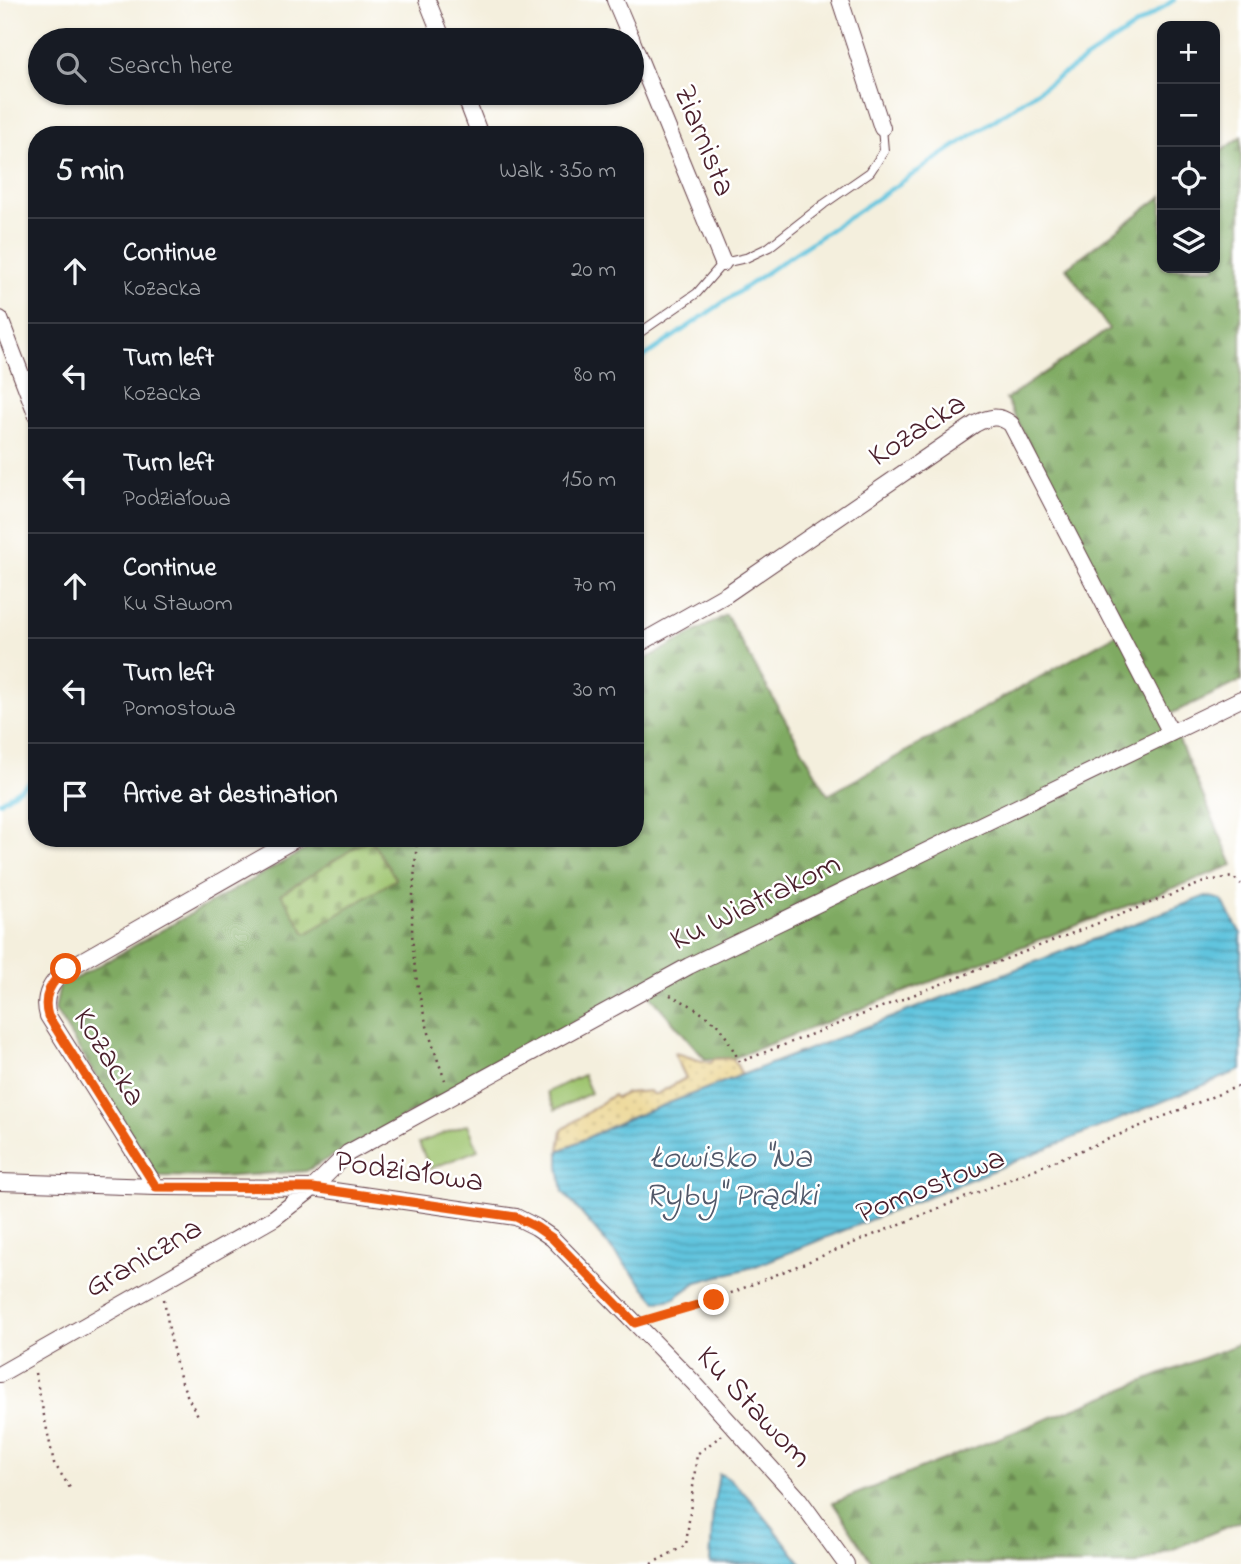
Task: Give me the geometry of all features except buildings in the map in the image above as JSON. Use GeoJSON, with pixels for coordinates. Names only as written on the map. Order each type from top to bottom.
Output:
{"type":"FeatureCollection","features":[{"type":"Feature","properties":{"kind":"street"},"geometry":{"type":"LineString","coordinates":[[427,0],[438,28]]}},
{"type":"Feature","properties":{"kind":"street","name":"Ziarnista"},"geometry":{"type":"LineString","coordinates":[[615,0],[627,28]]}},
{"type":"Feature","properties":{"kind":"street"},"geometry":{"type":"LineString","coordinates":[[840,0],[882,128]]}},
{"type":"Feature","properties":{"kind":"street","name":"Ziarnista"},"geometry":{"type":"LineString","coordinates":[[644,69],[723,263]]}},
{"type":"Feature","properties":{"kind":"street"},"geometry":{"type":"LineString","coordinates":[[469,105],[477,126]]}},
{"type":"Feature","properties":{"kind":"street"},"geometry":{"type":"LineString","coordinates":[[0,319],[28,392]]}},
{"type":"Feature","properties":{"kind":"street","name":"Kozacka"},"geometry":{"type":"LineString","coordinates":[[644,641],[727,594],[975,424],[994,416],[1001,417],[1011,424],[1171,733]]}},
{"type":"Feature","properties":{"kind":"street","name":"Ku Wiatrakom"},"geometry":{"type":"LineString","coordinates":[[313,1188],[348,1153],[689,966],[1241,699]]}},
{"type":"Feature","properties":{"kind":"street","name":"Kozacka"},"geometry":{"type":"LineString","coordinates":[[156,1187],[48,1016],[45,1007],[48,990],[66,969],[281,847]]}},
{"type":"Feature","properties":{"kind":"street","name":"Podziałowa"},"geometry":{"type":"LineString","coordinates":[[0,1182],[313,1188],[516,1217]]}},
{"type":"Feature","properties":{"kind":"street","name":"Graniczna"},"geometry":{"type":"LineString","coordinates":[[0,1374],[274,1218],[313,1188]]}},
{"type":"Feature","properties":{"kind":"street","name":"Ku Stawom"},"geometry":{"type":"LineString","coordinates":[[516,1217],[552,1238],[635,1323],[798,1498],[845,1564]]}},
{"type":"Feature","properties":{"kind":"lane"},"geometry":{"type":"LineString","coordinates":[[644,330],[697,293],[723,263],[746,258],[769,247],[870,172],[884,152],[882,128]]}},
{"type":"Feature","properties":{"kind":"path"},"geometry":{"type":"LineString","coordinates":[[416,847],[413,948],[419,991],[432,1046],[451,1097]]}},
{"type":"Feature","properties":{"kind":"path"},"geometry":{"type":"LineString","coordinates":[[652,986],[690,1005],[720,1026],[740,1062],[1207,881],[1233,877],[1241,884]]}},
{"type":"Feature","properties":{"kind":"path","name":"Pomostowa"},"geometry":{"type":"LineString","coordinates":[[635,1323],[714,1300],[1241,1085]]}},
{"type":"Feature","properties":{"kind":"path"},"geometry":{"type":"LineString","coordinates":[[161,1282],[174,1355],[191,1405],[200,1418]]}},
{"type":"Feature","properties":{"kind":"path"},"geometry":{"type":"LineString","coordinates":[[32,1356],[54,1463],[70,1488]]}},
{"type":"Feature","properties":{"kind":"path"},"geometry":{"type":"LineString","coordinates":[[651,1564],[686,1545],[697,1454],[732,1426]]}},
{"type":"Feature","properties":{"kind":"green space"},"geometry":{"type":"Polygon","coordinates":[[[1241,137],[1241,681],[1168,715],[1233,865],[733,1058],[705,1059],[641,985],[306,1171],[219,1177],[157,1176],[55,1010],[59,988],[310,847],[644,847],[644,660],[726,615],[828,795],[1124,630],[1006,399],[1109,329],[1066,268],[1157,200],[1157,273],[1220,273],[1220,152],[1241,137]]]}},
{"type":"Feature","properties":{"kind":"green space"},"geometry":{"type":"Polygon","coordinates":[[[356,847],[376,847],[396,879],[306,934],[281,894],[356,847]]]}},
{"type":"Feature","properties":{"kind":"green space"},"geometry":{"type":"Polygon","coordinates":[[[583,1075],[591,1093],[555,1110],[547,1092],[583,1075]]]}},
{"type":"Feature","properties":{"kind":"green space"},"geometry":{"type":"Polygon","coordinates":[[[468,1124],[478,1150],[430,1169],[419,1143],[468,1124]]]}},
{"type":"Feature","properties":{"kind":"green space"},"geometry":{"type":"Polygon","coordinates":[[[1241,1343],[1241,1521],[1137,1564],[873,1564],[833,1503],[1241,1343]]]}},
{"type":"Feature","properties":{"kind":"sand"},"geometry":{"type":"Polygon","coordinates":[[[674,1053],[711,1063],[714,1059],[733,1058],[742,1075],[625,1120],[559,1151],[562,1130],[613,1095],[616,1098],[626,1093],[650,1091],[657,1094],[686,1078],[674,1053]]]}},
{"type":"Feature","properties":{"kind":"water","name":"Łowisko \"Na Ryby\" Prądki"},"geometry":{"type":"Polygon","coordinates":[[[1206,896],[1222,900],[1241,934],[1241,1070],[753,1267],[697,1282],[673,1299],[657,1302],[563,1192],[559,1151],[625,1120],[1206,896]]]}},
{"type":"Feature","properties":{"kind":"water"},"geometry":{"type":"Polygon","coordinates":[[[719,1474],[750,1499],[802,1564],[710,1564],[713,1508],[719,1474]]]}},
{"type":"Feature","properties":{"kind":"waterway"},"geometry":{"type":"LineString","coordinates":[[644,357],[1174,0]]}},
{"type":"Feature","properties":{"kind":"waterway"},"geometry":{"type":"LineString","coordinates":[[0,802],[28,783]]}},
{"type":"Feature","properties":{"kind":"route"},"geometry":{"type":"LineString","coordinates":[[66,969],[48,990],[45,1007],[48,1016],[156,1187],[313,1188],[516,1217],[552,1238],[635,1323],[714,1300]]}}]}
